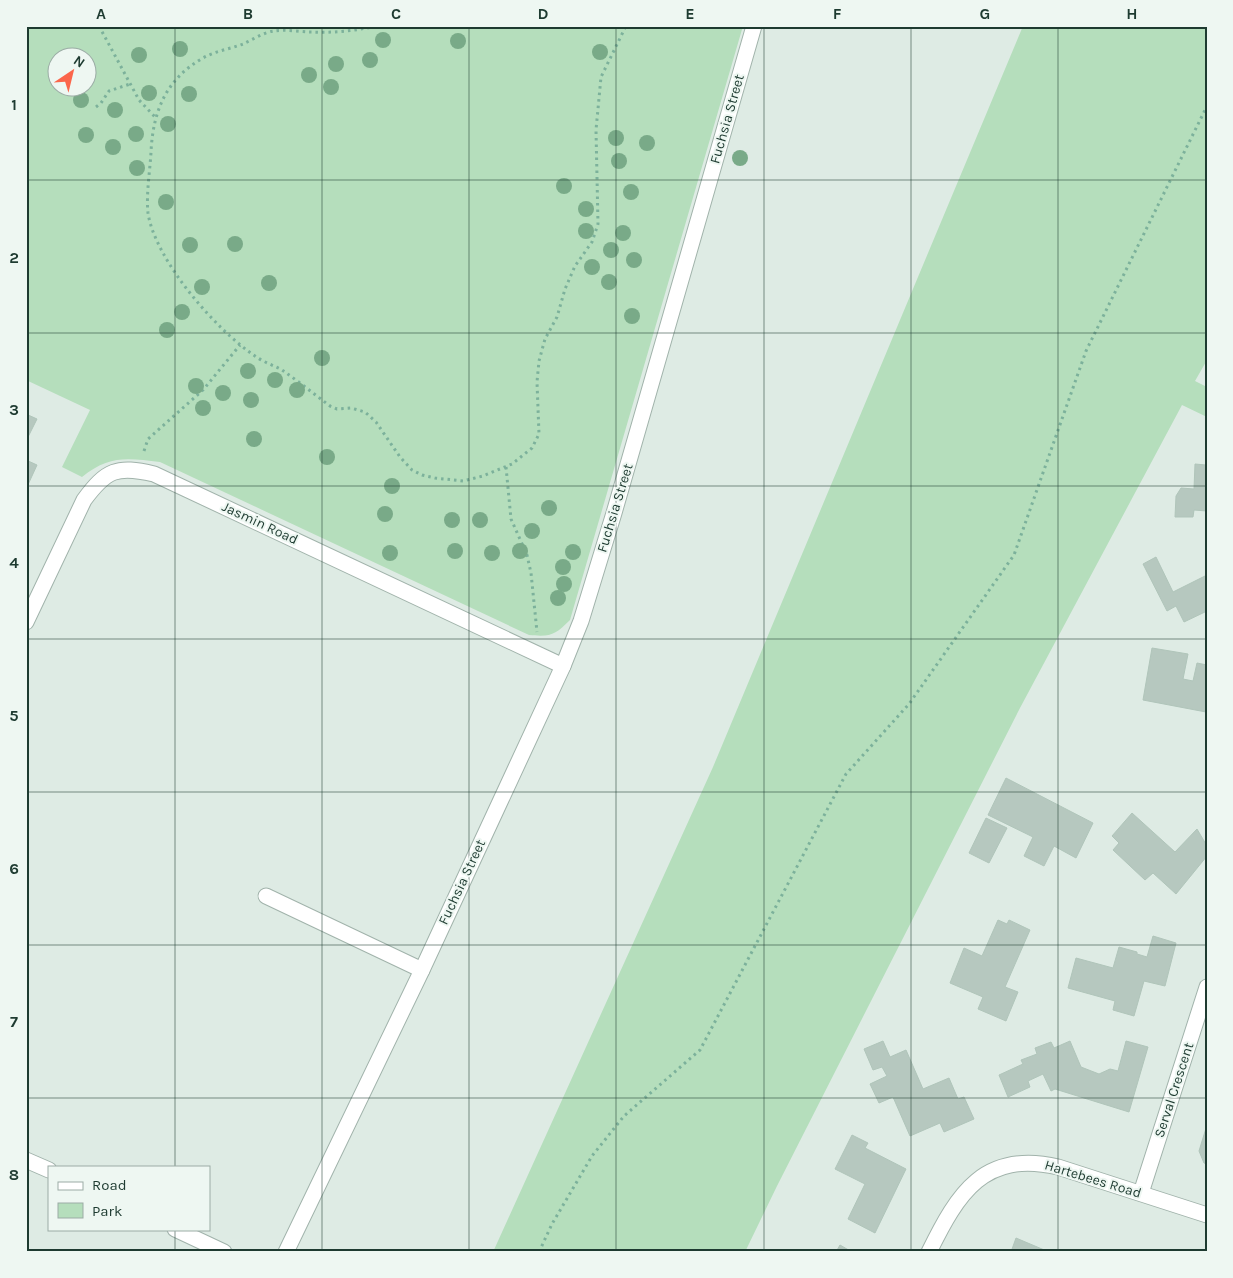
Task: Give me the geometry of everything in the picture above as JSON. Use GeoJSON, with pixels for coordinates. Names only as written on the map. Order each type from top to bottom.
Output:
{"type":"FeatureCollection","features":[{"type":"Feature","properties":{"kind":"street","name":"Fuchsia Street"},"geometry":{"type":"LineString","coordinates":[[286,1252],[422,970],[563,666],[581,621],[614,513],[754,26]]}},
{"type":"Feature","properties":{"kind":"street","name":"Jasmin Road"},"geometry":{"type":"LineString","coordinates":[[26,622],[84,500],[96,484],[107,474],[139,470],[163,478],[563,666]]}},
{"type":"Feature","properties":{"kind":"street"},"geometry":{"type":"LineString","coordinates":[[266,896],[422,970]]}},
{"type":"Feature","properties":{"kind":"street","name":"Serval Crescent"},"geometry":{"type":"LineString","coordinates":[[1141,1194],[1207,987]]}},
{"type":"Feature","properties":{"kind":"street"},"geometry":{"type":"LineString","coordinates":[[26,1160],[48,1170]]}},
{"type":"Feature","properties":{"kind":"street","name":"Hartebees Road"},"geometry":{"type":"LineString","coordinates":[[929,1252],[955,1202],[969,1186],[984,1174],[1005,1166],[1021,1163],[1039,1163],[1207,1215]]}},
{"type":"Feature","properties":{"kind":"street"},"geometry":{"type":"LineString","coordinates":[[177,1230],[224,1252]]}},
{"type":"Feature","properties":{"kind":"path"},"geometry":{"type":"LineString","coordinates":[[99,26],[139,100],[156,118]]}},
{"type":"Feature","properties":{"kind":"path"},"geometry":{"type":"LineString","coordinates":[[376,26],[357,31],[320,33],[273,31],[205,57],[187,68],[169,86],[158,109],[152,136],[148,212],[154,233],[168,262],[189,292],[240,345],[256,358],[280,369],[330,406],[337,409],[351,408],[365,412],[376,422],[412,470],[422,475],[463,481],[484,476],[506,467],[526,454],[532,448],[539,434],[537,382],[539,361],[545,339],[557,317],[565,289],[575,266],[592,242],[598,224],[596,130],[601,77],[626,26]]}},
{"type":"Feature","properties":{"kind":"path"},"geometry":{"type":"LineString","coordinates":[[96,107],[109,91],[130,84]]}},
{"type":"Feature","properties":{"kind":"path"},"geometry":{"type":"LineString","coordinates":[[539,1252],[552,1224],[592,1156],[624,1116],[700,1050],[846,774],[909,704],[1014,555],[1086,351],[1207,106]]}},
{"type":"Feature","properties":{"kind":"path"},"geometry":{"type":"LineString","coordinates":[[139,470],[148,439],[203,390],[240,345]]}},
{"type":"Feature","properties":{"kind":"path"},"geometry":{"type":"LineString","coordinates":[[506,467],[511,519],[527,555],[531,573],[540,655]]}},
{"type":"Feature","properties":{"kind":"green space"},"geometry":{"type":"Polygon","coordinates":[[[26,26],[743,26],[570,620],[556,632],[543,636],[529,635],[160,462],[119,460],[101,465],[82,477],[62,467],[90,410],[26,380],[26,26]]]}},
{"type":"Feature","properties":{"kind":"green space"},"geometry":{"type":"Polygon","coordinates":[[[1023,26],[1207,26],[1207,360],[1195,381],[1207,387],[1207,417],[1182,405],[1020,708],[745,1252],[493,1252],[713,767],[1023,26]]]}},
{"type":"Feature","properties":{"kind":"building"},"geometry":{"type":"Polygon","coordinates":[[[26,414],[37,419],[26,441],[26,414]]]}},
{"type":"Feature","properties":{"kind":"building"},"geometry":{"type":"Polygon","coordinates":[[[1206,448],[1207,511],[1194,510],[1193,517],[1175,517],[1176,496],[1181,488],[1194,489],[1195,464],[1206,465],[1206,448]]]}},
{"type":"Feature","properties":{"kind":"building"},"geometry":{"type":"Polygon","coordinates":[[[26,460],[37,465],[26,489],[26,460]]]}},
{"type":"Feature","properties":{"kind":"building"},"geometry":{"type":"Polygon","coordinates":[[[1156,557],[1173,592],[1207,575],[1207,611],[1184,622],[1176,606],[1167,611],[1143,564],[1156,557]]]}},
{"type":"Feature","properties":{"kind":"building"},"geometry":{"type":"Polygon","coordinates":[[[1152,648],[1188,654],[1183,679],[1193,681],[1197,663],[1207,665],[1206,712],[1143,700],[1152,648]]]}},
{"type":"Feature","properties":{"kind":"building"},"geometry":{"type":"Polygon","coordinates":[[[1006,778],[1093,823],[1076,858],[1054,846],[1044,866],[1024,856],[1033,837],[988,815],[1006,778]]]}},
{"type":"Feature","properties":{"kind":"building"},"geometry":{"type":"Polygon","coordinates":[[[1132,813],[1175,852],[1197,829],[1207,846],[1207,856],[1176,894],[1153,873],[1145,880],[1113,850],[1119,843],[1112,836],[1132,813]]]}},
{"type":"Feature","properties":{"kind":"building"},"geometry":{"type":"Polygon","coordinates":[[[986,818],[1007,828],[989,863],[969,853],[986,818]]]}},
{"type":"Feature","properties":{"kind":"building"},"geometry":{"type":"Polygon","coordinates":[[[998,920],[1007,924],[1009,920],[1030,930],[1005,987],[1018,992],[1006,1021],[978,1009],[983,997],[950,983],[964,948],[982,956],[998,920]]]}},
{"type":"Feature","properties":{"kind":"building"},"geometry":{"type":"Polygon","coordinates":[[[1153,936],[1176,943],[1165,986],[1144,981],[1134,1016],[1113,1010],[1115,1001],[1068,988],[1076,958],[1113,968],[1119,947],[1147,957],[1153,936]]]}},
{"type":"Feature","properties":{"kind":"building"},"geometry":{"type":"Polygon","coordinates":[[[883,1041],[890,1057],[906,1050],[923,1089],[949,1078],[958,1099],[964,1097],[974,1119],[944,1132],[940,1123],[910,1136],[893,1097],[879,1103],[870,1084],[887,1076],[882,1067],[873,1070],[864,1049],[883,1041]]]}},
{"type":"Feature","properties":{"kind":"building"},"geometry":{"type":"Polygon","coordinates":[[[1070,1041],[1081,1067],[1099,1074],[1110,1069],[1118,1071],[1126,1041],[1148,1047],[1129,1112],[1055,1089],[1051,1091],[1043,1074],[1028,1081],[1030,1087],[1008,1097],[999,1075],[1023,1064],[1021,1060],[1037,1054],[1035,1048],[1051,1042],[1054,1048],[1070,1041]]]}},
{"type":"Feature","properties":{"kind":"building"},"geometry":{"type":"Polygon","coordinates":[[[1207,1125],[1207,1164],[1204,1163],[1199,1151],[1207,1125]]]}},
{"type":"Feature","properties":{"kind":"building"},"geometry":{"type":"Polygon","coordinates":[[[852,1135],[868,1143],[865,1148],[906,1169],[875,1233],[848,1219],[865,1184],[835,1169],[852,1135]]]}},
{"type":"Feature","properties":{"kind":"building"},"geometry":{"type":"Polygon","coordinates":[[[1016,1238],[1049,1252],[1011,1252],[1016,1238]]]}},
{"type":"Feature","properties":{"kind":"building"},"geometry":{"type":"Polygon","coordinates":[[[840,1245],[852,1252],[836,1252],[840,1245]]]}}]}
